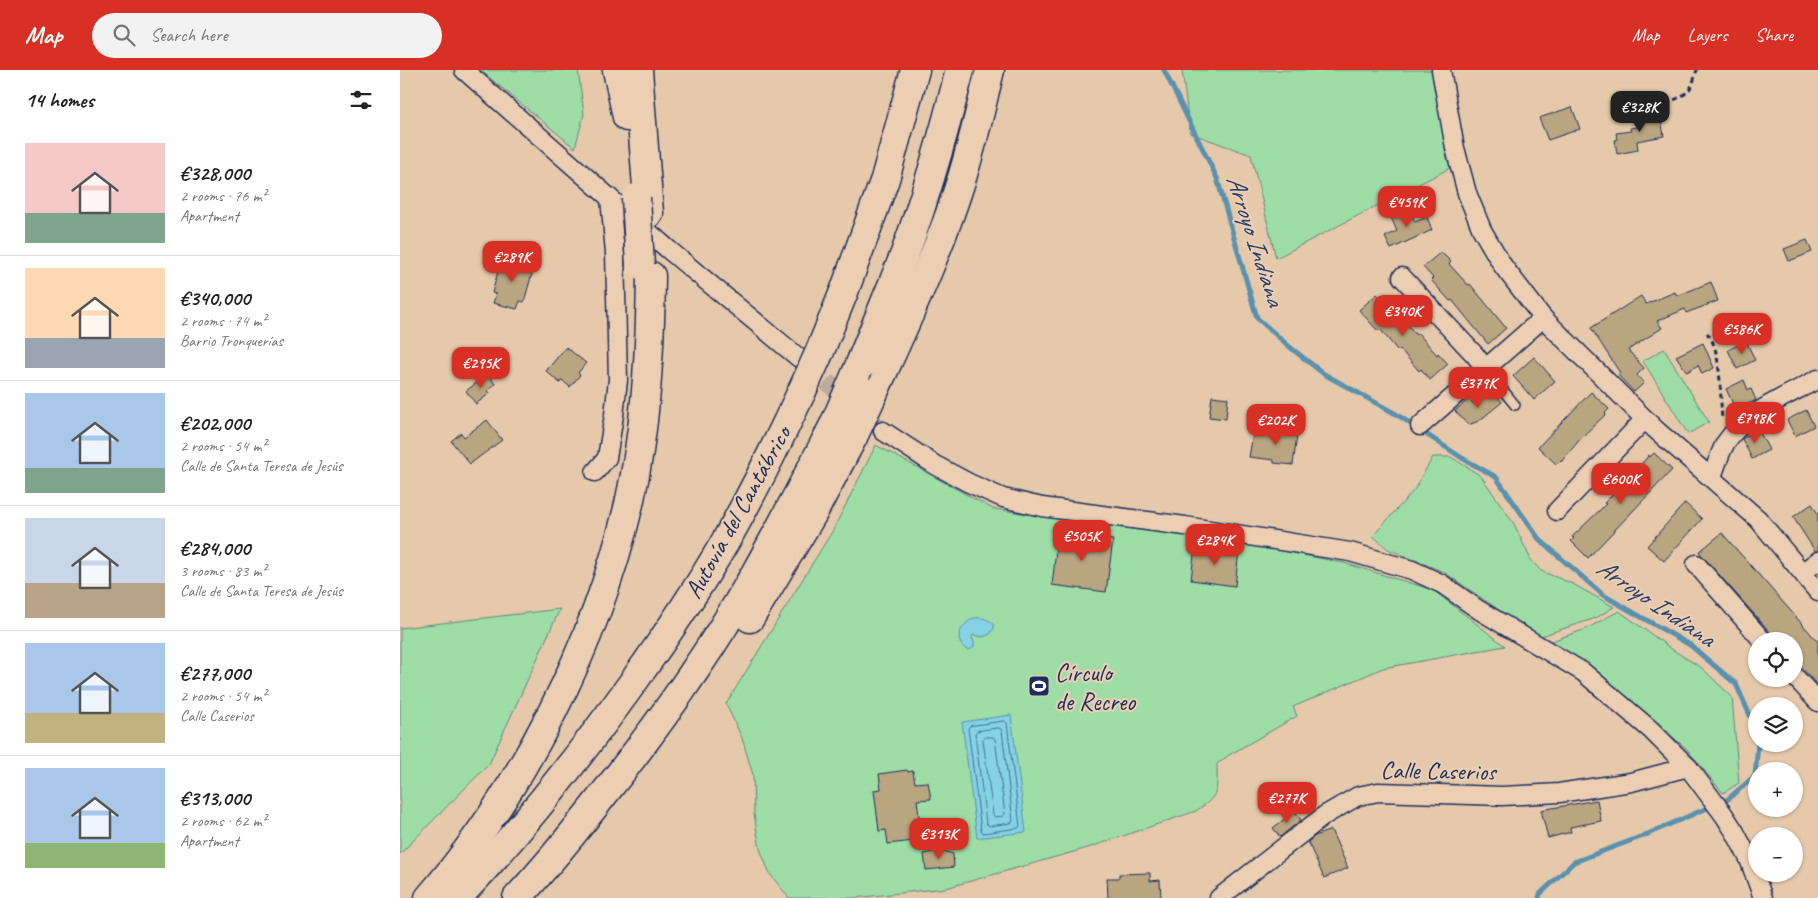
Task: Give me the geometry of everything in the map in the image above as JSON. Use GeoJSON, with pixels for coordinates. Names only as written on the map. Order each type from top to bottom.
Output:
{"type":"FeatureCollection","features":[{"type":"Feature","properties":{"kind":"highway"},"geometry":{"type":"LineString","coordinates":[[429,898],[471,844],[514,780],[568,680],[598,608],[629,503],[635,471],[646,270],[632,203],[628,123],[617,70]]}},
{"type":"Feature","properties":{"kind":"highway"},"geometry":{"type":"LineString","coordinates":[[632,203],[638,70]]}},
{"type":"Feature","properties":{"kind":"highway","name":"Autovía del Cantábrico"},"geometry":{"type":"LineString","coordinates":[[457,898],[514,835],[569,768],[661,642],[724,544],[757,484],[802,390],[809,355],[849,280],[885,179],[915,70]]}},
{"type":"Feature","properties":{"kind":"highway","name":"Autovía del Cantábrico"},"geometry":{"type":"LineString","coordinates":[[516,898],[568,840],[633,758],[700,662],[751,580],[795,502],[843,431],[858,369],[904,256],[935,159],[960,70]]}},
{"type":"Feature","properties":{"kind":"highway"},"geometry":{"type":"LineString","coordinates":[[970,154],[990,70]]}},
{"type":"Feature","properties":{"kind":"highway"},"geometry":{"type":"LineString","coordinates":[[534,898],[578,848],[651,757],[741,633],[835,474],[843,431],[874,392],[939,242],[970,154],[993,98],[1000,70]]}},
{"type":"Feature","properties":{"kind":"street"},"geometry":{"type":"LineString","coordinates":[[464,70],[632,203],[809,355]]}},
{"type":"Feature","properties":{"kind":"street"},"geometry":{"type":"LineString","coordinates":[[1441,70],[1455,148],[1467,193],[1482,230],[1503,266],[1543,318],[1655,429],[1712,477],[1758,520],[1818,592]]}},
{"type":"Feature","properties":{"kind":"street"},"geometry":{"type":"LineString","coordinates":[[595,472],[607,458],[614,415],[618,380],[616,253],[632,203]]}},
{"type":"Feature","properties":{"kind":"street"},"geometry":{"type":"LineString","coordinates":[[1402,277],[1480,362]]}},
{"type":"Feature","properties":{"kind":"street"},"geometry":{"type":"LineString","coordinates":[[1420,426],[1480,362],[1543,318]]}},
{"type":"Feature","properties":{"kind":"street"},"geometry":{"type":"LineString","coordinates":[[1712,477],[1725,443],[1737,428],[1751,416],[1818,379]]}},
{"type":"Feature","properties":{"kind":"street"},"geometry":{"type":"LineString","coordinates":[[1558,511],[1646,419]]}},
{"type":"Feature","properties":{"kind":"street"},"geometry":{"type":"LineString","coordinates":[[884,431],[935,465],[969,484],[1003,498],[1042,507],[1185,526],[1350,552],[1412,570],[1442,584],[1479,610],[1583,672],[1651,730],[1688,767],[1724,815],[1749,859],[1763,898]]}},
{"type":"Feature","properties":{"kind":"street"},"geometry":{"type":"LineString","coordinates":[[1803,572],[1818,561]]}},
{"type":"Feature","properties":{"kind":"street"},"geometry":{"type":"LineString","coordinates":[[1696,564],[1755,632]]}},
{"type":"Feature","properties":{"kind":"street"},"geometry":{"type":"LineString","coordinates":[[1803,686],[1818,702]]}},
{"type":"Feature","properties":{"kind":"street","name":"Calle Caserios"},"geometry":{"type":"LineString","coordinates":[[1219,898],[1300,833],[1342,804],[1358,796],[1378,792],[1502,796],[1558,793],[1631,782],[1688,767]]}},
{"type":"Feature","properties":{"kind":"lane"},"geometry":{"type":"LineString","coordinates":[[1480,362],[1515,404]]}},
{"type":"Feature","properties":{"kind":"path"},"geometry":{"type":"LineString","coordinates":[[1630,108],[1663,103],[1679,98],[1692,86],[1697,70]]}},
{"type":"Feature","properties":{"kind":"path"},"geometry":{"type":"LineString","coordinates":[[1707,333],[1712,338],[1716,351],[1725,443]]}},
{"type":"Feature","properties":{"kind":"green space"},"geometry":{"type":"Polygon","coordinates":[[[480,70],[578,70],[584,114],[575,148],[480,70]]]}},
{"type":"Feature","properties":{"kind":"green space"},"geometry":{"type":"Polygon","coordinates":[[[1182,70],[1433,70],[1450,168],[1276,258],[1251,155],[1190,133],[1182,70]]]}},
{"type":"Feature","properties":{"kind":"green space"},"geometry":{"type":"Polygon","coordinates":[[[1664,349],[1709,422],[1688,434],[1643,361],[1664,349]]]}},
{"type":"Feature","properties":{"kind":"green space","name":"Círculo de Recreo"},"geometry":{"type":"Polygon","coordinates":[[[876,445],[993,509],[1252,545],[1344,563],[1433,590],[1505,646],[1383,668],[1293,707],[1297,716],[1229,755],[1217,764],[1216,792],[1209,801],[1196,811],[1091,847],[946,888],[854,898],[789,898],[770,874],[760,849],[754,814],[753,775],[742,738],[726,704],[833,530],[876,445]]]}},
{"type":"Feature","properties":{"kind":"green space"},"geometry":{"type":"Polygon","coordinates":[[[1433,457],[1451,457],[1481,476],[1514,524],[1531,560],[1541,571],[1573,584],[1614,607],[1596,618],[1538,637],[1444,572],[1388,549],[1373,536],[1414,490],[1433,457]]]}},
{"type":"Feature","properties":{"kind":"green space"},"geometry":{"type":"Polygon","coordinates":[[[560,609],[489,764],[400,854],[400,628],[560,609]]]}},
{"type":"Feature","properties":{"kind":"green space"},"geometry":{"type":"Polygon","coordinates":[[[1619,611],[1673,650],[1702,668],[1732,697],[1739,783],[1723,793],[1685,747],[1546,643],[1586,629],[1619,611]]]}},
{"type":"Feature","properties":{"kind":"water"},"geometry":{"type":"Polygon","coordinates":[[[974,618],[987,620],[994,624],[994,628],[990,634],[983,637],[973,635],[974,646],[972,649],[967,650],[960,642],[960,633],[965,624],[974,618]]]}},
{"type":"Feature","properties":{"kind":"water"},"geometry":{"type":"Polygon","coordinates":[[[1011,715],[1026,832],[977,838],[962,722],[1011,715]]]}},
{"type":"Feature","properties":{"kind":"building"},"geometry":{"type":"Polygon","coordinates":[[[1572,107],[1580,129],[1548,140],[1539,118],[1572,107]]]}},
{"type":"Feature","properties":{"kind":"building"},"geometry":{"type":"Polygon","coordinates":[[[1660,113],[1664,136],[1637,141],[1638,150],[1617,154],[1616,133],[1631,131],[1630,128],[1637,127],[1636,118],[1660,113]]]}},
{"type":"Feature","properties":{"kind":"building"},"geometry":{"type":"Polygon","coordinates":[[[1408,207],[1415,222],[1427,217],[1432,230],[1391,249],[1385,237],[1397,231],[1390,215],[1408,207]]]}},
{"type":"Feature","properties":{"kind":"building"},"geometry":{"type":"Polygon","coordinates":[[[1807,240],[1812,252],[1789,261],[1784,249],[1807,240]]]}},
{"type":"Feature","properties":{"kind":"building"},"geometry":{"type":"Polygon","coordinates":[[[1441,252],[1451,262],[1449,264],[1468,285],[1470,284],[1506,328],[1488,344],[1452,300],[1450,301],[1431,280],[1433,278],[1423,267],[1441,252]]]}},
{"type":"Feature","properties":{"kind":"building"},"geometry":{"type":"Polygon","coordinates":[[[502,257],[534,266],[524,302],[520,301],[517,309],[493,303],[496,294],[492,293],[502,257]]]}},
{"type":"Feature","properties":{"kind":"building"},"geometry":{"type":"Polygon","coordinates":[[[1711,282],[1718,301],[1686,313],[1685,309],[1657,321],[1662,328],[1628,350],[1644,368],[1637,375],[1644,383],[1634,392],[1618,375],[1620,373],[1591,328],[1641,296],[1646,304],[1675,292],[1677,296],[1711,282]]]}},
{"type":"Feature","properties":{"kind":"building"},"geometry":{"type":"Polygon","coordinates":[[[1377,294],[1396,315],[1398,313],[1416,335],[1418,333],[1437,355],[1438,353],[1448,364],[1430,380],[1421,369],[1419,371],[1400,349],[1398,351],[1380,329],[1378,331],[1359,310],[1377,294]]]}},
{"type":"Feature","properties":{"kind":"building"},"geometry":{"type":"Polygon","coordinates":[[[1746,341],[1755,360],[1737,369],[1728,350],[1746,341]]]}},
{"type":"Feature","properties":{"kind":"building"},"geometry":{"type":"Polygon","coordinates":[[[1703,343],[1714,368],[1702,374],[1698,365],[1687,372],[1676,356],[1703,343]]]}},
{"type":"Feature","properties":{"kind":"building"},"geometry":{"type":"Polygon","coordinates":[[[566,347],[586,363],[578,373],[580,375],[570,387],[562,380],[560,383],[546,371],[566,347]]]}},
{"type":"Feature","properties":{"kind":"building"},"geometry":{"type":"Polygon","coordinates":[[[1534,357],[1555,381],[1534,400],[1513,376],[1534,357]]]}},
{"type":"Feature","properties":{"kind":"building"},"geometry":{"type":"Polygon","coordinates":[[[488,374],[495,384],[488,390],[490,393],[476,404],[466,391],[488,374]]]}},
{"type":"Feature","properties":{"kind":"building"},"geometry":{"type":"Polygon","coordinates":[[[1744,380],[1748,390],[1751,389],[1756,400],[1736,410],[1726,389],[1744,380]]]}},
{"type":"Feature","properties":{"kind":"building"},"geometry":{"type":"Polygon","coordinates":[[[1492,391],[1502,402],[1479,421],[1468,425],[1455,411],[1469,399],[1475,405],[1492,391]]]}},
{"type":"Feature","properties":{"kind":"building"},"geometry":{"type":"Polygon","coordinates":[[[1591,392],[1609,409],[1561,462],[1556,464],[1538,447],[1591,392]]]}},
{"type":"Feature","properties":{"kind":"building"},"geometry":{"type":"Polygon","coordinates":[[[1212,396],[1228,398],[1226,419],[1209,417],[1212,396]]]}},
{"type":"Feature","properties":{"kind":"building"},"geometry":{"type":"Polygon","coordinates":[[[1806,410],[1814,426],[1795,436],[1787,420],[1806,410]]]}},
{"type":"Feature","properties":{"kind":"building"},"geometry":{"type":"Polygon","coordinates":[[[487,420],[502,440],[470,464],[451,441],[461,433],[464,437],[487,420]]]}},
{"type":"Feature","properties":{"kind":"building"},"geometry":{"type":"Polygon","coordinates":[[[1280,426],[1298,428],[1293,465],[1274,463],[1274,460],[1249,457],[1253,434],[1279,438],[1280,426]]]}},
{"type":"Feature","properties":{"kind":"building"},"geometry":{"type":"Polygon","coordinates":[[[1758,429],[1769,450],[1752,459],[1742,439],[1758,429]]]}},
{"type":"Feature","properties":{"kind":"building"},"geometry":{"type":"Polygon","coordinates":[[[1654,453],[1672,470],[1588,558],[1571,541],[1574,538],[1572,537],[1606,504],[1604,503],[1627,481],[1649,455],[1650,457],[1654,453]]]}},
{"type":"Feature","properties":{"kind":"building"},"geometry":{"type":"Polygon","coordinates":[[[1685,503],[1702,519],[1664,561],[1647,546],[1685,503]]]}},
{"type":"Feature","properties":{"kind":"building"},"geometry":{"type":"Polygon","coordinates":[[[1812,504],[1818,514],[1818,551],[1815,551],[1793,517],[1812,504]]]}},
{"type":"Feature","properties":{"kind":"building"},"geometry":{"type":"Polygon","coordinates":[[[1058,533],[1113,540],[1106,592],[1052,585],[1058,533]]]}},
{"type":"Feature","properties":{"kind":"building"},"geometry":{"type":"Polygon","coordinates":[[[1722,533],[1818,642],[1818,686],[1803,669],[1803,632],[1770,632],[1699,552],[1722,533]]]}},
{"type":"Feature","properties":{"kind":"building"},"geometry":{"type":"Polygon","coordinates":[[[1195,546],[1239,551],[1235,586],[1191,580],[1195,546]]]}},
{"type":"Feature","properties":{"kind":"building"},"geometry":{"type":"Polygon","coordinates":[[[907,770],[908,772],[913,771],[915,783],[928,782],[931,799],[917,800],[922,840],[888,844],[886,830],[879,831],[874,790],[881,789],[879,774],[907,770]]]}},
{"type":"Feature","properties":{"kind":"building"},"geometry":{"type":"Polygon","coordinates":[[[1597,800],[1601,821],[1570,827],[1571,832],[1548,838],[1541,810],[1597,800]]]}},
{"type":"Feature","properties":{"kind":"building"},"geometry":{"type":"Polygon","coordinates":[[[1295,811],[1301,820],[1280,837],[1273,828],[1295,811]]]}},
{"type":"Feature","properties":{"kind":"building"},"geometry":{"type":"Polygon","coordinates":[[[1331,830],[1348,868],[1324,878],[1308,842],[1315,836],[1331,830]]]}},
{"type":"Feature","properties":{"kind":"building"},"geometry":{"type":"Polygon","coordinates":[[[936,851],[953,854],[954,867],[926,870],[924,854],[936,851]]]}},
{"type":"Feature","properties":{"kind":"building"},"geometry":{"type":"Polygon","coordinates":[[[1150,873],[1150,881],[1160,880],[1161,898],[1108,898],[1107,878],[1119,878],[1119,874],[1150,873]]]}},
{"type":"Feature","properties":{"kind":"waterway","name":"Arroyo Indiana"},"geometry":{"type":"LineString","coordinates":[[1164,70],[1217,178],[1257,318],[1324,374],[1396,414],[1462,458],[1496,477],[1539,539],[1603,595],[1690,645],[1736,684],[1748,711]]}},
{"type":"Feature","properties":{"kind":"waterway","name":"Arroyo Indiana"},"geometry":{"type":"LineString","coordinates":[[1720,803],[1728,799],[1755,776],[1757,752]]}},
{"type":"Feature","properties":{"kind":"waterway","name":"Arroyo Indiana"},"geometry":{"type":"LineString","coordinates":[[1539,898],[1540,894],[1574,862],[1643,836],[1712,806]]}},
{"type":"Feature","properties":{"kind":"tunnel"},"geometry":{"type":"LineString","coordinates":[[806,364],[883,431]]}},
{"type":"Feature","properties":{"kind":"place","name":"Círculo de Recreo"},"geometry":{"type":"Point","coordinates":[1039,686]}}]}
